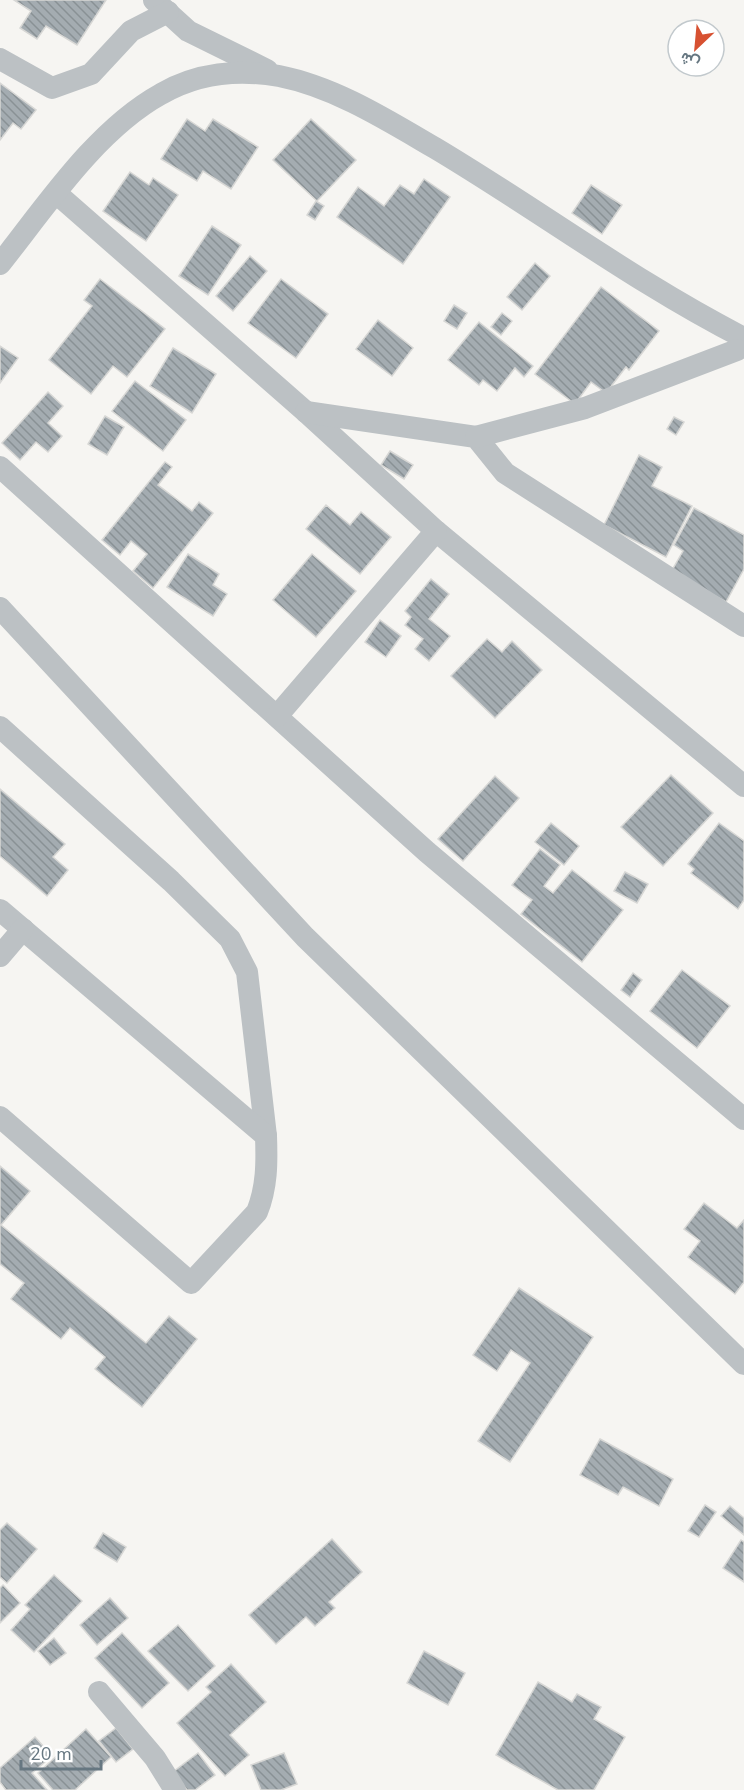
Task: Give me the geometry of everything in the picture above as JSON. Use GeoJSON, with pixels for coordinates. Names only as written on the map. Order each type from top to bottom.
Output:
{"type":"FeatureCollection","features":[{"type":"Feature","properties":{"kind":"street"},"geometry":{"type":"LineString","coordinates":[[0,59],[52,88],[91,74],[131,31],[161,6],[188,31],[280,76],[320,88],[380,116],[469,168],[688,309],[742,350]]}},
{"type":"Feature","properties":{"kind":"street"},"geometry":{"type":"LineString","coordinates":[[0,264],[56,193],[131,114],[162,93],[202,76],[239,72],[280,76]]}},
{"type":"Feature","properties":{"kind":"street"},"geometry":{"type":"LineString","coordinates":[[56,193],[306,412],[436,531],[744,786]]}},
{"type":"Feature","properties":{"kind":"street"},"geometry":{"type":"LineString","coordinates":[[306,412],[476,437],[585,408],[742,350]]}},
{"type":"Feature","properties":{"kind":"street"},"geometry":{"type":"LineString","coordinates":[[476,437],[505,473],[744,626]]}},
{"type":"Feature","properties":{"kind":"street"},"geometry":{"type":"LineString","coordinates":[[0,466],[427,852],[744,1119]]}},
{"type":"Feature","properties":{"kind":"street"},"geometry":{"type":"LineString","coordinates":[[277,716],[436,531]]}},
{"type":"Feature","properties":{"kind":"street"},"geometry":{"type":"LineString","coordinates":[[0,608],[305,937],[744,1364]]}},
{"type":"Feature","properties":{"kind":"street"},"geometry":{"type":"LineString","coordinates":[[0,727],[171,881],[230,939],[247,972],[266,1136],[267,1172],[257,1212],[191,1283],[0,1117]]}},
{"type":"Feature","properties":{"kind":"street"},"geometry":{"type":"LineString","coordinates":[[0,910],[266,1136]]}},
{"type":"Feature","properties":{"kind":"street"},"geometry":{"type":"LineString","coordinates":[[0,956],[23,929]]}},
{"type":"Feature","properties":{"kind":"street"},"geometry":{"type":"LineString","coordinates":[[99,1692],[155,1758],[175,1790]]}},
{"type":"Feature","properties":{"kind":"building"},"geometry":{"type":"Polygon","coordinates":[[[14,0],[106,0],[77,45],[46,26],[37,39],[20,28],[31,11],[14,0]]]}},
{"type":"Feature","properties":{"kind":"building"},"geometry":{"type":"Polygon","coordinates":[[[0,83],[36,110],[21,129],[13,123],[0,140],[0,83]]]}},
{"type":"Feature","properties":{"kind":"building"},"geometry":{"type":"Polygon","coordinates":[[[187,119],[205,131],[213,119],[258,147],[231,189],[203,171],[197,181],[161,159],[187,119]]]}},
{"type":"Feature","properties":{"kind":"building"},"geometry":{"type":"Polygon","coordinates":[[[311,119],[356,160],[317,201],[273,160],[311,119]]]}},
{"type":"Feature","properties":{"kind":"building"},"geometry":{"type":"Polygon","coordinates":[[[130,172],[149,185],[153,178],[178,195],[146,241],[103,211],[130,172]]]}},
{"type":"Feature","properties":{"kind":"building"},"geometry":{"type":"Polygon","coordinates":[[[424,179],[450,197],[403,264],[337,217],[358,187],[384,206],[400,185],[414,194],[424,179]]]}},
{"type":"Feature","properties":{"kind":"building"},"geometry":{"type":"Polygon","coordinates":[[[591,185],[622,205],[602,234],[572,213],[591,185]]]}},
{"type":"Feature","properties":{"kind":"building"},"geometry":{"type":"Polygon","coordinates":[[[316,201],[324,206],[315,220],[307,215],[316,201]]]}},
{"type":"Feature","properties":{"kind":"building"},"geometry":{"type":"Polygon","coordinates":[[[212,226],[241,245],[208,295],[179,276],[212,226]]]}},
{"type":"Feature","properties":{"kind":"building"},"geometry":{"type":"Polygon","coordinates":[[[250,256],[267,271],[233,311],[216,296],[250,256]]]}},
{"type":"Feature","properties":{"kind":"building"},"geometry":{"type":"Polygon","coordinates":[[[535,263],[550,276],[522,310],[507,297],[535,263]]]}},
{"type":"Feature","properties":{"kind":"building"},"geometry":{"type":"Polygon","coordinates":[[[100,279],[165,329],[127,377],[113,366],[91,394],[49,360],[92,306],[84,300],[100,279]]]}},
{"type":"Feature","properties":{"kind":"building"},"geometry":{"type":"Polygon","coordinates":[[[281,279],[328,314],[296,358],[248,323],[281,279]]]}},
{"type":"Feature","properties":{"kind":"building"},"geometry":{"type":"Polygon","coordinates":[[[601,287],[659,331],[629,370],[626,367],[606,393],[591,382],[575,404],[535,374],[601,287]]]}},
{"type":"Feature","properties":{"kind":"building"},"geometry":{"type":"Polygon","coordinates":[[[454,305],[467,313],[457,329],[444,321],[454,305]]]}},
{"type":"Feature","properties":{"kind":"building"},"geometry":{"type":"Polygon","coordinates":[[[502,313],[512,321],[501,335],[491,327],[502,313]]]}},
{"type":"Feature","properties":{"kind":"building"},"geometry":{"type":"Polygon","coordinates":[[[378,320],[413,348],[392,376],[356,349],[378,320]]]}},
{"type":"Feature","properties":{"kind":"building"},"geometry":{"type":"Polygon","coordinates":[[[479,322],[533,366],[524,377],[515,368],[497,391],[483,380],[479,385],[448,360],[479,322]]]}},
{"type":"Feature","properties":{"kind":"building"},"geometry":{"type":"Polygon","coordinates":[[[0,346],[18,358],[0,383],[0,346]]]}},
{"type":"Feature","properties":{"kind":"building"},"geometry":{"type":"Polygon","coordinates":[[[173,348],[216,374],[192,413],[150,386],[173,348]]]}},
{"type":"Feature","properties":{"kind":"building"},"geometry":{"type":"Polygon","coordinates":[[[135,381],[186,420],[163,451],[112,411],[135,381]]]}},
{"type":"Feature","properties":{"kind":"building"},"geometry":{"type":"Polygon","coordinates":[[[48,392],[63,406],[48,423],[62,436],[48,452],[36,442],[20,460],[2,443],[48,392]]]}},
{"type":"Feature","properties":{"kind":"building"},"geometry":{"type":"Polygon","coordinates":[[[105,416],[124,427],[107,455],[88,444],[105,416]]]}},
{"type":"Feature","properties":{"kind":"building"},"geometry":{"type":"Polygon","coordinates":[[[674,417],[684,422],[676,435],[667,429],[674,417]]]}},
{"type":"Feature","properties":{"kind":"building"},"geometry":{"type":"Polygon","coordinates":[[[390,451],[413,465],[404,479],[381,465],[390,451]]]}},
{"type":"Feature","properties":{"kind":"building"},"geometry":{"type":"Polygon","coordinates":[[[639,455],[662,467],[652,486],[692,506],[666,557],[604,525],[639,455]]]}},
{"type":"Feature","properties":{"kind":"building"},"geometry":{"type":"Polygon","coordinates":[[[165,462],[172,467],[158,485],[192,511],[199,502],[213,513],[153,588],[133,571],[147,554],[131,541],[120,555],[102,540],[165,462]]]}},
{"type":"Feature","properties":{"kind":"building"},"geometry":{"type":"Polygon","coordinates":[[[326,505],[350,525],[361,512],[391,537],[360,574],[306,529],[326,505]]]}},
{"type":"Feature","properties":{"kind":"building"},"geometry":{"type":"Polygon","coordinates":[[[694,508],[744,535],[744,569],[726,602],[671,572],[683,551],[674,545],[694,508]]]}},
{"type":"Feature","properties":{"kind":"building"},"geometry":{"type":"Polygon","coordinates":[[[188,554],[219,574],[213,585],[227,594],[213,616],[167,587],[188,554]]]}},
{"type":"Feature","properties":{"kind":"building"},"geometry":{"type":"Polygon","coordinates":[[[312,554],[356,591],[316,637],[273,600],[312,554]]]}},
{"type":"Feature","properties":{"kind":"building"},"geometry":{"type":"Polygon","coordinates":[[[431,579],[449,594],[429,619],[450,636],[429,661],[415,649],[423,639],[405,625],[411,617],[405,611],[431,579]]]}},
{"type":"Feature","properties":{"kind":"building"},"geometry":{"type":"Polygon","coordinates":[[[380,620],[401,636],[386,657],[365,642],[380,620]]]}},
{"type":"Feature","properties":{"kind":"building"},"geometry":{"type":"Polygon","coordinates":[[[487,639],[502,652],[512,641],[542,670],[495,718],[451,676],[487,639]]]}},
{"type":"Feature","properties":{"kind":"building"},"geometry":{"type":"Polygon","coordinates":[[[671,775],[713,813],[663,866],[621,827],[671,775]]]}},
{"type":"Feature","properties":{"kind":"building"},"geometry":{"type":"Polygon","coordinates":[[[495,776],[519,798],[463,861],[438,839],[495,776]]]}},
{"type":"Feature","properties":{"kind":"building"},"geometry":{"type":"Polygon","coordinates":[[[0,789],[65,844],[53,857],[68,870],[47,896],[0,856],[0,789]]]}},
{"type":"Feature","properties":{"kind":"building"},"geometry":{"type":"Polygon","coordinates":[[[551,823],[579,846],[564,865],[535,842],[551,823]]]}},
{"type":"Feature","properties":{"kind":"building"},"geometry":{"type":"Polygon","coordinates":[[[719,823],[744,841],[744,900],[738,909],[691,873],[694,869],[688,864],[719,823]]]}},
{"type":"Feature","properties":{"kind":"building"},"geometry":{"type":"Polygon","coordinates":[[[540,849],[560,865],[544,886],[553,893],[572,870],[623,910],[582,962],[521,914],[532,900],[512,885],[540,849]]]}},
{"type":"Feature","properties":{"kind":"building"},"geometry":{"type":"Polygon","coordinates":[[[625,872],[648,884],[637,903],[614,891],[625,872]]]}},
{"type":"Feature","properties":{"kind":"building"},"geometry":{"type":"Polygon","coordinates":[[[682,970],[730,1006],[697,1048],[650,1011],[682,970]]]}},
{"type":"Feature","properties":{"kind":"building"},"geometry":{"type":"Polygon","coordinates":[[[633,973],[642,980],[630,997],[621,990],[633,973]]]}},
{"type":"Feature","properties":{"kind":"building"},"geometry":{"type":"Polygon","coordinates":[[[0,1166],[30,1191],[1,1225],[146,1343],[169,1316],[197,1339],[142,1407],[95,1369],[105,1357],[70,1328],[61,1339],[11,1299],[24,1283],[0,1264],[0,1166]]]}},
{"type":"Feature","properties":{"kind":"building"},"geometry":{"type":"Polygon","coordinates":[[[704,1203],[737,1228],[744,1220],[744,1282],[735,1294],[688,1257],[700,1241],[684,1229],[704,1203]]]}},
{"type":"Feature","properties":{"kind":"building"},"geometry":{"type":"Polygon","coordinates":[[[519,1288],[593,1337],[510,1462],[478,1441],[530,1363],[511,1350],[497,1371],[473,1355],[519,1288]]]}},
{"type":"Feature","properties":{"kind":"building"},"geometry":{"type":"Polygon","coordinates":[[[600,1439],[673,1479],[659,1506],[623,1487],[618,1495],[580,1475],[600,1439]]]}},
{"type":"Feature","properties":{"kind":"building"},"geometry":{"type":"Polygon","coordinates":[[[705,1505],[716,1512],[699,1537],[688,1531],[705,1505]]]}},
{"type":"Feature","properties":{"kind":"building"},"geometry":{"type":"Polygon","coordinates":[[[730,1506],[744,1518],[744,1535],[721,1516],[730,1506]]]}},
{"type":"Feature","properties":{"kind":"building"},"geometry":{"type":"Polygon","coordinates":[[[7,1523],[37,1549],[7,1583],[0,1577],[0,1530],[7,1523]]]}},
{"type":"Feature","properties":{"kind":"building"},"geometry":{"type":"Polygon","coordinates":[[[103,1533],[126,1547],[117,1562],[94,1548],[103,1533]]]}},
{"type":"Feature","properties":{"kind":"building"},"geometry":{"type":"Polygon","coordinates":[[[332,1539],[362,1572],[329,1602],[335,1608],[315,1626],[306,1617],[276,1644],[249,1615],[332,1539]]]}},
{"type":"Feature","properties":{"kind":"building"},"geometry":{"type":"Polygon","coordinates":[[[741,1540],[744,1542],[744,1582],[723,1568],[741,1540]]]}},
{"type":"Feature","properties":{"kind":"building"},"geometry":{"type":"Polygon","coordinates":[[[54,1575],[82,1601],[34,1652],[11,1630],[30,1609],[25,1605],[54,1575]]]}},
{"type":"Feature","properties":{"kind":"building"},"geometry":{"type":"Polygon","coordinates":[[[3,1585],[20,1603],[0,1623],[0,1588],[3,1585]]]}},
{"type":"Feature","properties":{"kind":"building"},"geometry":{"type":"Polygon","coordinates":[[[110,1598],[128,1618],[97,1645],[80,1625],[110,1598]]]}},
{"type":"Feature","properties":{"kind":"building"},"geometry":{"type":"Polygon","coordinates":[[[178,1625],[215,1666],[188,1691],[148,1651],[178,1625]]]}},
{"type":"Feature","properties":{"kind":"building"},"geometry":{"type":"Polygon","coordinates":[[[122,1633],[169,1683],[142,1708],[95,1658],[122,1633]]]}},
{"type":"Feature","properties":{"kind":"building"},"geometry":{"type":"Polygon","coordinates":[[[54,1638],[66,1653],[50,1665],[38,1651],[54,1638]]]}},
{"type":"Feature","properties":{"kind":"building"},"geometry":{"type":"Polygon","coordinates":[[[424,1651],[465,1673],[448,1705],[407,1683],[424,1651]]]}},
{"type":"Feature","properties":{"kind":"building"},"geometry":{"type":"Polygon","coordinates":[[[231,1664],[266,1702],[230,1735],[249,1755],[225,1776],[177,1723],[211,1692],[206,1687],[231,1664]]]}},
{"type":"Feature","properties":{"kind":"building"},"geometry":{"type":"Polygon","coordinates":[[[538,1682],[572,1702],[577,1694],[601,1707],[594,1719],[625,1737],[594,1790],[558,1790],[496,1755],[538,1682]]]}},
{"type":"Feature","properties":{"kind":"building"},"geometry":{"type":"Polygon","coordinates":[[[116,1728],[133,1749],[116,1762],[99,1741],[116,1728]]]}},
{"type":"Feature","properties":{"kind":"building"},"geometry":{"type":"Polygon","coordinates":[[[86,1729],[111,1757],[75,1790],[53,1790],[38,1773],[86,1729]]]}},
{"type":"Feature","properties":{"kind":"building"},"geometry":{"type":"Polygon","coordinates":[[[35,1737],[52,1756],[32,1773],[47,1790],[6,1790],[0,1782],[0,1768],[35,1737]]]}},
{"type":"Feature","properties":{"kind":"building"},"geometry":{"type":"Polygon","coordinates":[[[198,1753],[215,1775],[195,1790],[187,1790],[173,1772],[198,1753]]]}},
{"type":"Feature","properties":{"kind":"building"},"geometry":{"type":"Polygon","coordinates":[[[284,1753],[297,1784],[281,1790],[261,1790],[251,1765],[284,1753]]]}}]}
